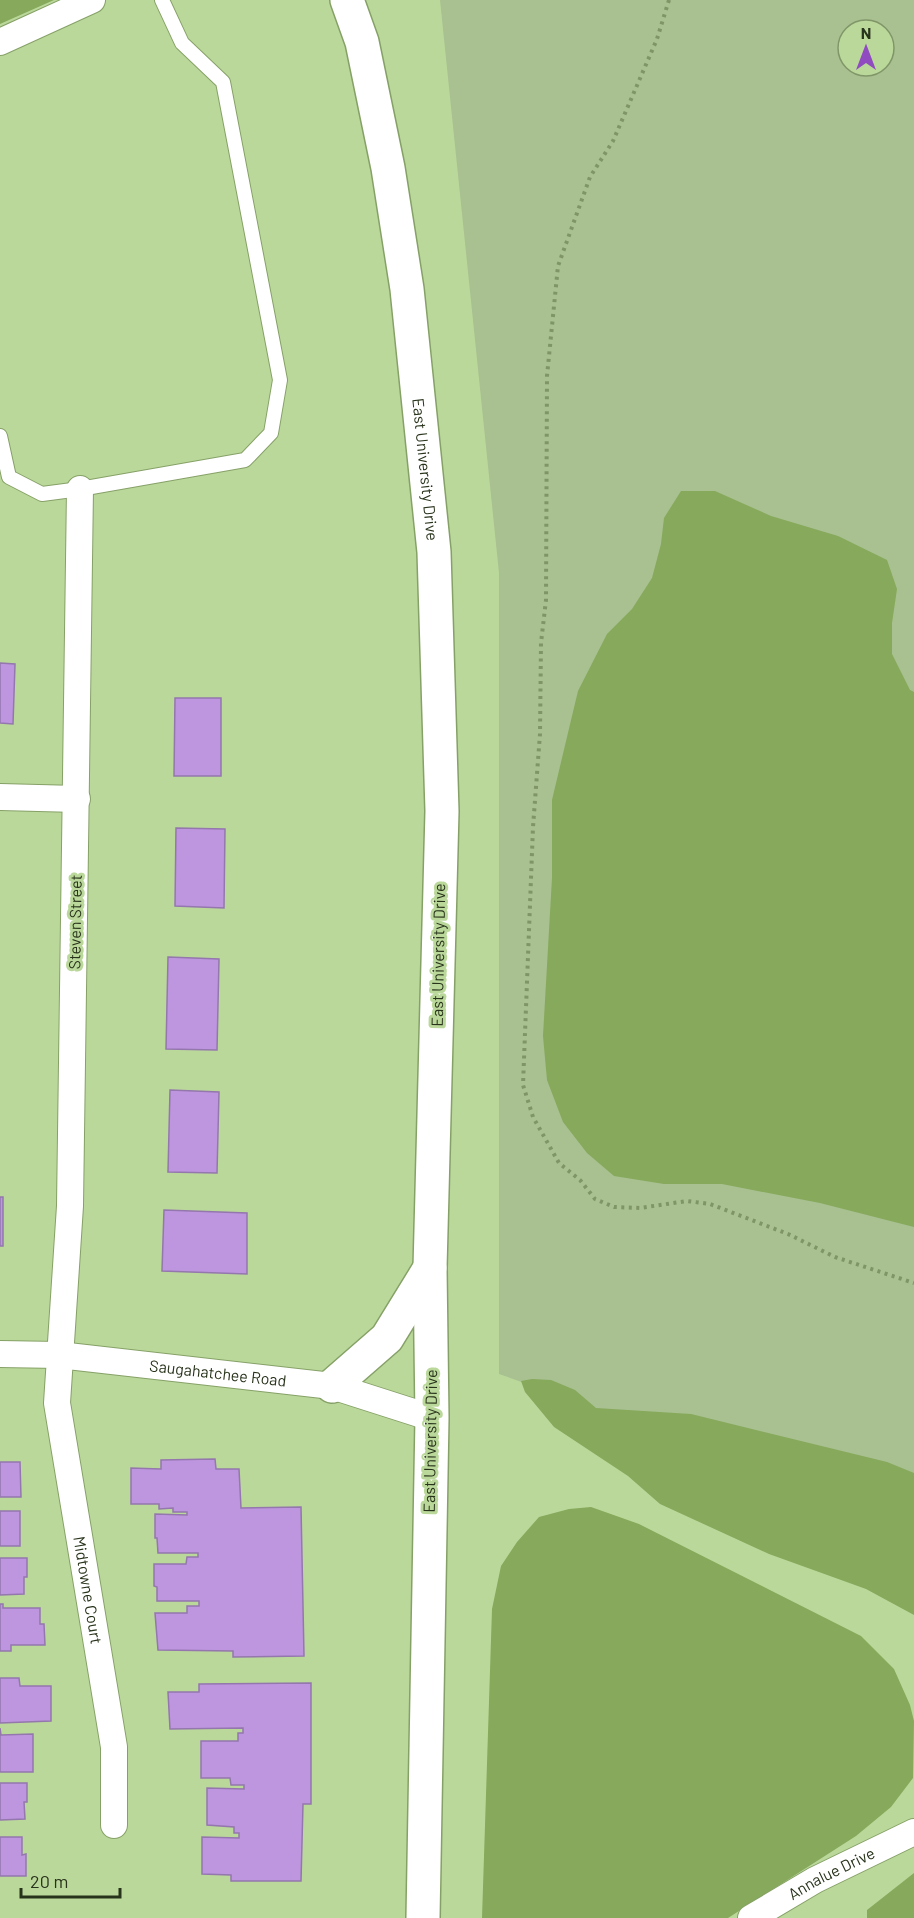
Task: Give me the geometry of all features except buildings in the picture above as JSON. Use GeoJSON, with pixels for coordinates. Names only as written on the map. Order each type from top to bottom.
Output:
{"type":"FeatureCollection","features":[{"type":"Feature","properties":{"kind":"main road","name":"East University Drive"},"geometry":{"type":"LineString","coordinates":[[347,0],[362,42],[388,168],[407,290],[434,552],[442,811],[430,1268],[432,1418],[423,1918]]}},
{"type":"Feature","properties":{"kind":"main road"},"geometry":{"type":"LineString","coordinates":[[332,1386],[387,1338],[430,1268]]}},
{"type":"Feature","properties":{"kind":"street"},"geometry":{"type":"LineString","coordinates":[[0,42],[92,0]]}},
{"type":"Feature","properties":{"kind":"street","name":"Steven Street"},"geometry":{"type":"LineString","coordinates":[[59,1355],[70,1206],[80,489]]}},
{"type":"Feature","properties":{"kind":"street"},"geometry":{"type":"LineString","coordinates":[[0,797],[77,800]]}},
{"type":"Feature","properties":{"kind":"street","name":"Saugahatchee Road"},"geometry":{"type":"LineString","coordinates":[[0,1354],[59,1355],[332,1386],[432,1418]]}},
{"type":"Feature","properties":{"kind":"street","name":"Midtowne Court"},"geometry":{"type":"LineString","coordinates":[[59,1355],[57,1403],[114,1748],[114,1826]]}},
{"type":"Feature","properties":{"kind":"street","name":"Annalue Drive"},"geometry":{"type":"LineString","coordinates":[[751,1918],[815,1880],[914,1832]]}},
{"type":"Feature","properties":{"kind":"lane"},"geometry":{"type":"LineString","coordinates":[[0,436],[9,477],[42,494],[245,460],[271,433],[280,380],[223,81],[182,43],[162,0]]}},
{"type":"Feature","properties":{"kind":"path"},"geometry":{"type":"LineString","coordinates":[[669,0],[657,39],[613,141],[590,177],[558,266],[547,376],[546,600],[541,643],[540,734],[532,826],[523,1085],[532,1118],[559,1163],[580,1180],[595,1199],[614,1207],[640,1208],[687,1201],[710,1204],[788,1234],[835,1257],[914,1283]]}},
{"type":"Feature","properties":{"kind":"green space"},"geometry":{"type":"Polygon","coordinates":[[[0,0],[54,0],[0,24],[0,0]]]}},
{"type":"Feature","properties":{"kind":"green space"},"geometry":{"type":"Polygon","coordinates":[[[440,0],[914,0],[914,1592],[596,1408],[499,1374],[499,573],[440,0]]]}},
{"type":"Feature","properties":{"kind":"green space"},"geometry":{"type":"Polygon","coordinates":[[[681,491],[715,491],[771,516],[838,536],[887,560],[897,589],[892,623],[892,654],[910,690],[914,692],[914,1227],[820,1203],[722,1184],[664,1184],[614,1176],[587,1153],[563,1122],[547,1080],[543,1036],[552,878],[552,800],[578,691],[607,634],[632,609],[652,578],[661,544],[664,518],[681,491]]]}},
{"type":"Feature","properties":{"kind":"green space"},"geometry":{"type":"Polygon","coordinates":[[[551,1380],[575,1390],[596,1408],[691,1414],[887,1462],[914,1473],[914,1615],[866,1589],[769,1554],[660,1504],[628,1476],[554,1427],[525,1392],[521,1381],[551,1380]]]}},
{"type":"Feature","properties":{"kind":"green space"},"geometry":{"type":"Polygon","coordinates":[[[591,1507],[639,1524],[861,1636],[894,1669],[910,1705],[914,1721],[913,1778],[891,1807],[856,1836],[728,1918],[482,1918],[492,1609],[501,1566],[517,1542],[539,1517],[569,1509],[591,1507]]]}},
{"type":"Feature","properties":{"kind":"green space"},"geometry":{"type":"Polygon","coordinates":[[[914,1873],[914,1918],[867,1918],[867,1910],[914,1873]]]}}]}
